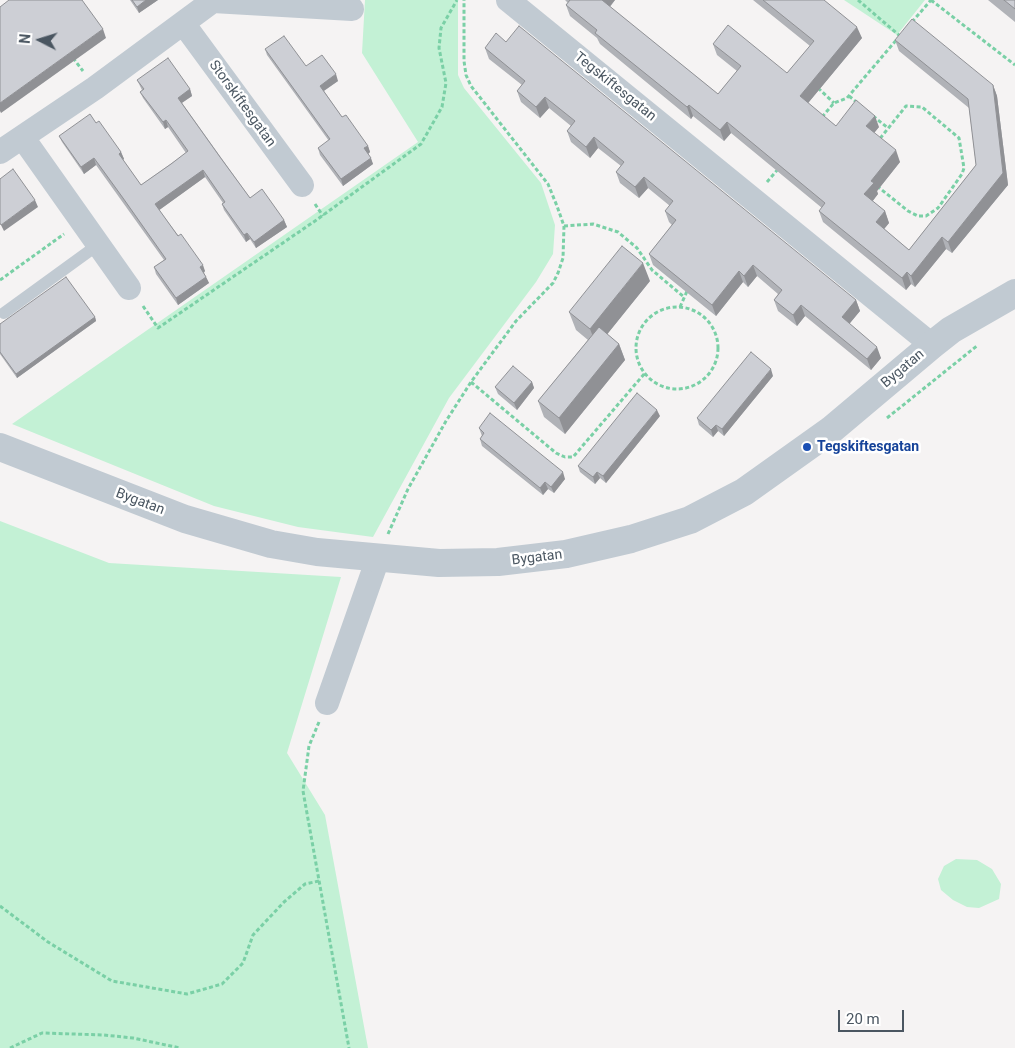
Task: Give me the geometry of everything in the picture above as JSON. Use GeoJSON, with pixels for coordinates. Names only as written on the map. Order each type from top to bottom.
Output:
{"type":"FeatureCollection","features":[{"type":"Feature","properties":{"kind":"street"},"geometry":{"type":"LineString","coordinates":[[0,152],[94,88],[214,0],[352,9]]}},
{"type":"Feature","properties":{"kind":"street","name":"Tegskiftesgatan"},"geometry":{"type":"LineString","coordinates":[[508,0],[932,344]]}},
{"type":"Feature","properties":{"kind":"street","name":"Storskiftesgatan"},"geometry":{"type":"LineString","coordinates":[[183,23],[302,185]]}},
{"type":"Feature","properties":{"kind":"street"},"geometry":{"type":"LineString","coordinates":[[23,138],[129,288]]}},
{"type":"Feature","properties":{"kind":"street","name":"Bygatan"},"geometry":{"type":"LineString","coordinates":[[0,447],[185,519],[271,544],[317,552],[439,563],[498,562],[566,554],[631,539],[690,520],[744,492],[831,430],[932,344],[1015,293]]}},
{"type":"Feature","properties":{"kind":"street"},"geometry":{"type":"LineString","coordinates":[[327,703],[378,558]]}},
{"type":"Feature","properties":{"kind":"lane"},"geometry":{"type":"LineString","coordinates":[[4,313],[99,244]]}},
{"type":"Feature","properties":{"kind":"path"},"geometry":{"type":"LineString","coordinates":[[378,558],[408,489],[446,421],[471,382],[516,321],[553,283],[563,258],[564,226],[548,184],[471,86],[466,75],[464,61],[464,0]]}},
{"type":"Feature","properties":{"kind":"path"},"geometry":{"type":"LineString","coordinates":[[858,0],[900,36]]}},
{"type":"Feature","properties":{"kind":"path"},"geometry":{"type":"LineString","coordinates":[[822,118],[834,103],[849,96],[931,0],[1015,65]]}},
{"type":"Feature","properties":{"kind":"path"},"geometry":{"type":"LineString","coordinates":[[72,56],[94,88]]}},
{"type":"Feature","properties":{"kind":"path"},"geometry":{"type":"LineString","coordinates":[[815,86],[834,103]]}},
{"type":"Feature","properties":{"kind":"path"},"geometry":{"type":"LineString","coordinates":[[849,96],[862,107]]}},
{"type":"Feature","properties":{"kind":"path"},"geometry":{"type":"LineString","coordinates":[[870,180],[908,211],[918,216],[926,216],[938,208],[962,174],[964,168],[959,138],[922,107],[906,106],[877,142]]}},
{"type":"Feature","properties":{"kind":"path"},"geometry":{"type":"LineString","coordinates":[[869,112],[888,128]]}},
{"type":"Feature","properties":{"kind":"path"},"geometry":{"type":"LineString","coordinates":[[753,199],[784,162]]}},
{"type":"Feature","properties":{"kind":"path"},"geometry":{"type":"LineString","coordinates":[[0,280],[82,221]]}},
{"type":"Feature","properties":{"kind":"path"},"geometry":{"type":"LineString","coordinates":[[564,226],[593,224],[618,232],[637,248],[652,270],[684,297]]}},
{"type":"Feature","properties":{"kind":"path"},"geometry":{"type":"LineString","coordinates":[[680,306],[688,289]]}},
{"type":"Feature","properties":{"kind":"path"},"geometry":{"type":"LineString","coordinates":[[680,306],[700,313],[708,321],[718,340],[718,351],[716,362],[703,380],[684,388],[673,389],[653,381],[645,373],[640,365],[636,347],[640,329],[653,314],[670,307],[680,306]]}},
{"type":"Feature","properties":{"kind":"path"},"geometry":{"type":"LineString","coordinates":[[881,423],[985,341]]}},
{"type":"Feature","properties":{"kind":"path"},"geometry":{"type":"LineString","coordinates":[[471,382],[556,453],[565,457],[573,456],[645,373]]}},
{"type":"Feature","properties":{"kind":"path"},"geometry":{"type":"LineString","coordinates":[[327,703],[309,746],[303,791],[350,1048]]}},
{"type":"Feature","properties":{"kind":"path"},"geometry":{"type":"LineString","coordinates":[[0,906],[48,942],[112,981],[187,994],[222,984],[243,963],[253,935],[278,908],[305,884],[319,881]]}},
{"type":"Feature","properties":{"kind":"path"},"geometry":{"type":"LineString","coordinates":[[10,1048],[42,1033],[133,1038],[180,1048]]}},
{"type":"Feature","properties":{"kind":"green space"},"geometry":{"type":"Polygon","coordinates":[[[365,0],[458,0],[458,75],[464,88],[541,183],[555,225],[553,254],[536,282],[449,398],[373,537],[298,527],[214,506],[12,424],[418,142],[362,53],[365,0]]]}},
{"type":"Feature","properties":{"kind":"green space"},"geometry":{"type":"Polygon","coordinates":[[[844,0],[925,0],[897,35],[844,0]]]}},
{"type":"Feature","properties":{"kind":"green space"},"geometry":{"type":"Polygon","coordinates":[[[0,521],[109,563],[341,577],[287,753],[325,815],[368,1048],[0,1048],[0,521]]]}},
{"type":"Feature","properties":{"kind":"green space"},"geometry":{"type":"Polygon","coordinates":[[[956,859],[977,860],[992,869],[1001,884],[999,899],[979,908],[967,907],[953,900],[941,890],[938,879],[944,866],[956,859]]]}},
{"type":"Feature","properties":{"kind":"building"},"geometry":{"type":"Polygon","coordinates":[[[9,0],[82,0],[103,29],[0,103],[0,7],[9,0]]]}},
{"type":"Feature","properties":{"kind":"building"},"geometry":{"type":"Polygon","coordinates":[[[132,0],[146,0],[137,7],[132,0]]]}},
{"type":"Feature","properties":{"kind":"building"},"geometry":{"type":"Polygon","coordinates":[[[570,0],[602,0],[718,94],[741,66],[713,44],[728,25],[787,73],[814,41],[763,0],[824,0],[857,27],[800,96],[836,126],[856,100],[875,116],[866,126],[896,150],[871,181],[874,183],[864,194],[885,211],[876,222],[909,250],[976,165],[968,99],[895,40],[912,19],[993,85],[1003,173],[948,242],[942,237],[911,276],[907,272],[902,278],[819,211],[825,203],[727,122],[720,130],[689,105],[687,107],[595,33],[597,30],[566,5],[570,0]]]}},
{"type":"Feature","properties":{"kind":"building"},"geometry":{"type":"Polygon","coordinates":[[[1004,0],[1015,0],[1015,9],[1004,0]]]}},
{"type":"Feature","properties":{"kind":"building"},"geometry":{"type":"Polygon","coordinates":[[[519,26],[856,300],[842,317],[877,347],[867,359],[801,305],[793,315],[774,300],[782,290],[753,265],[744,276],[739,271],[712,305],[649,254],[676,220],[665,211],[673,201],[644,177],[635,187],[616,172],[624,162],[594,137],[586,147],[567,131],[575,121],[545,97],[536,107],[517,91],[525,81],[485,48],[496,33],[506,42],[519,26]]]}},
{"type":"Feature","properties":{"kind":"building"},"geometry":{"type":"Polygon","coordinates":[[[284,36],[306,66],[322,55],[336,74],[320,86],[342,117],[346,115],[368,146],[364,148],[371,158],[341,179],[318,148],[330,139],[265,49],[284,36]]]}},
{"type":"Feature","properties":{"kind":"building"},"geometry":{"type":"Polygon","coordinates":[[[168,58],[190,89],[178,98],[220,157],[250,198],[262,189],[284,220],[254,242],[247,233],[244,235],[222,204],[225,202],[203,170],[155,204],[178,236],[181,234],[203,265],[200,267],[206,277],[176,298],[154,267],[166,259],[123,198],[94,158],[81,167],[59,136],[90,114],[96,123],[99,121],[141,185],[171,164],[188,151],[166,120],[163,122],[140,92],[144,89],[137,80],[168,58]]]}},
{"type":"Feature","properties":{"kind":"building"},"geometry":{"type":"Polygon","coordinates":[[[13,169],[35,200],[1,225],[0,179],[13,169]]]}},
{"type":"Feature","properties":{"kind":"building"},"geometry":{"type":"Polygon","coordinates":[[[622,246],[643,263],[590,329],[569,312],[622,246]]]}},
{"type":"Feature","properties":{"kind":"building"},"geometry":{"type":"Polygon","coordinates":[[[66,277],[95,317],[16,374],[0,352],[0,324],[66,277]]]}},
{"type":"Feature","properties":{"kind":"building"},"geometry":{"type":"Polygon","coordinates":[[[599,327],[619,344],[559,418],[538,401],[599,327]]]}},
{"type":"Feature","properties":{"kind":"building"},"geometry":{"type":"Polygon","coordinates":[[[751,352],[771,369],[722,429],[716,425],[711,430],[697,418],[751,352]]]}},
{"type":"Feature","properties":{"kind":"building"},"geometry":{"type":"Polygon","coordinates":[[[513,366],[532,382],[514,403],[495,387],[513,366]]]}},
{"type":"Feature","properties":{"kind":"building"},"geometry":{"type":"Polygon","coordinates":[[[637,393],[657,410],[603,476],[597,472],[593,477],[578,466],[637,393]]]}},
{"type":"Feature","properties":{"kind":"building"},"geometry":{"type":"Polygon","coordinates":[[[490,413],[563,472],[551,487],[545,482],[540,488],[480,439],[484,433],[479,428],[490,413]]]}},
{"type":"Feature","properties":{"kind":"place","name":"Tegskiftesgatan"},"geometry":{"type":"Point","coordinates":[807,447]}}]}
